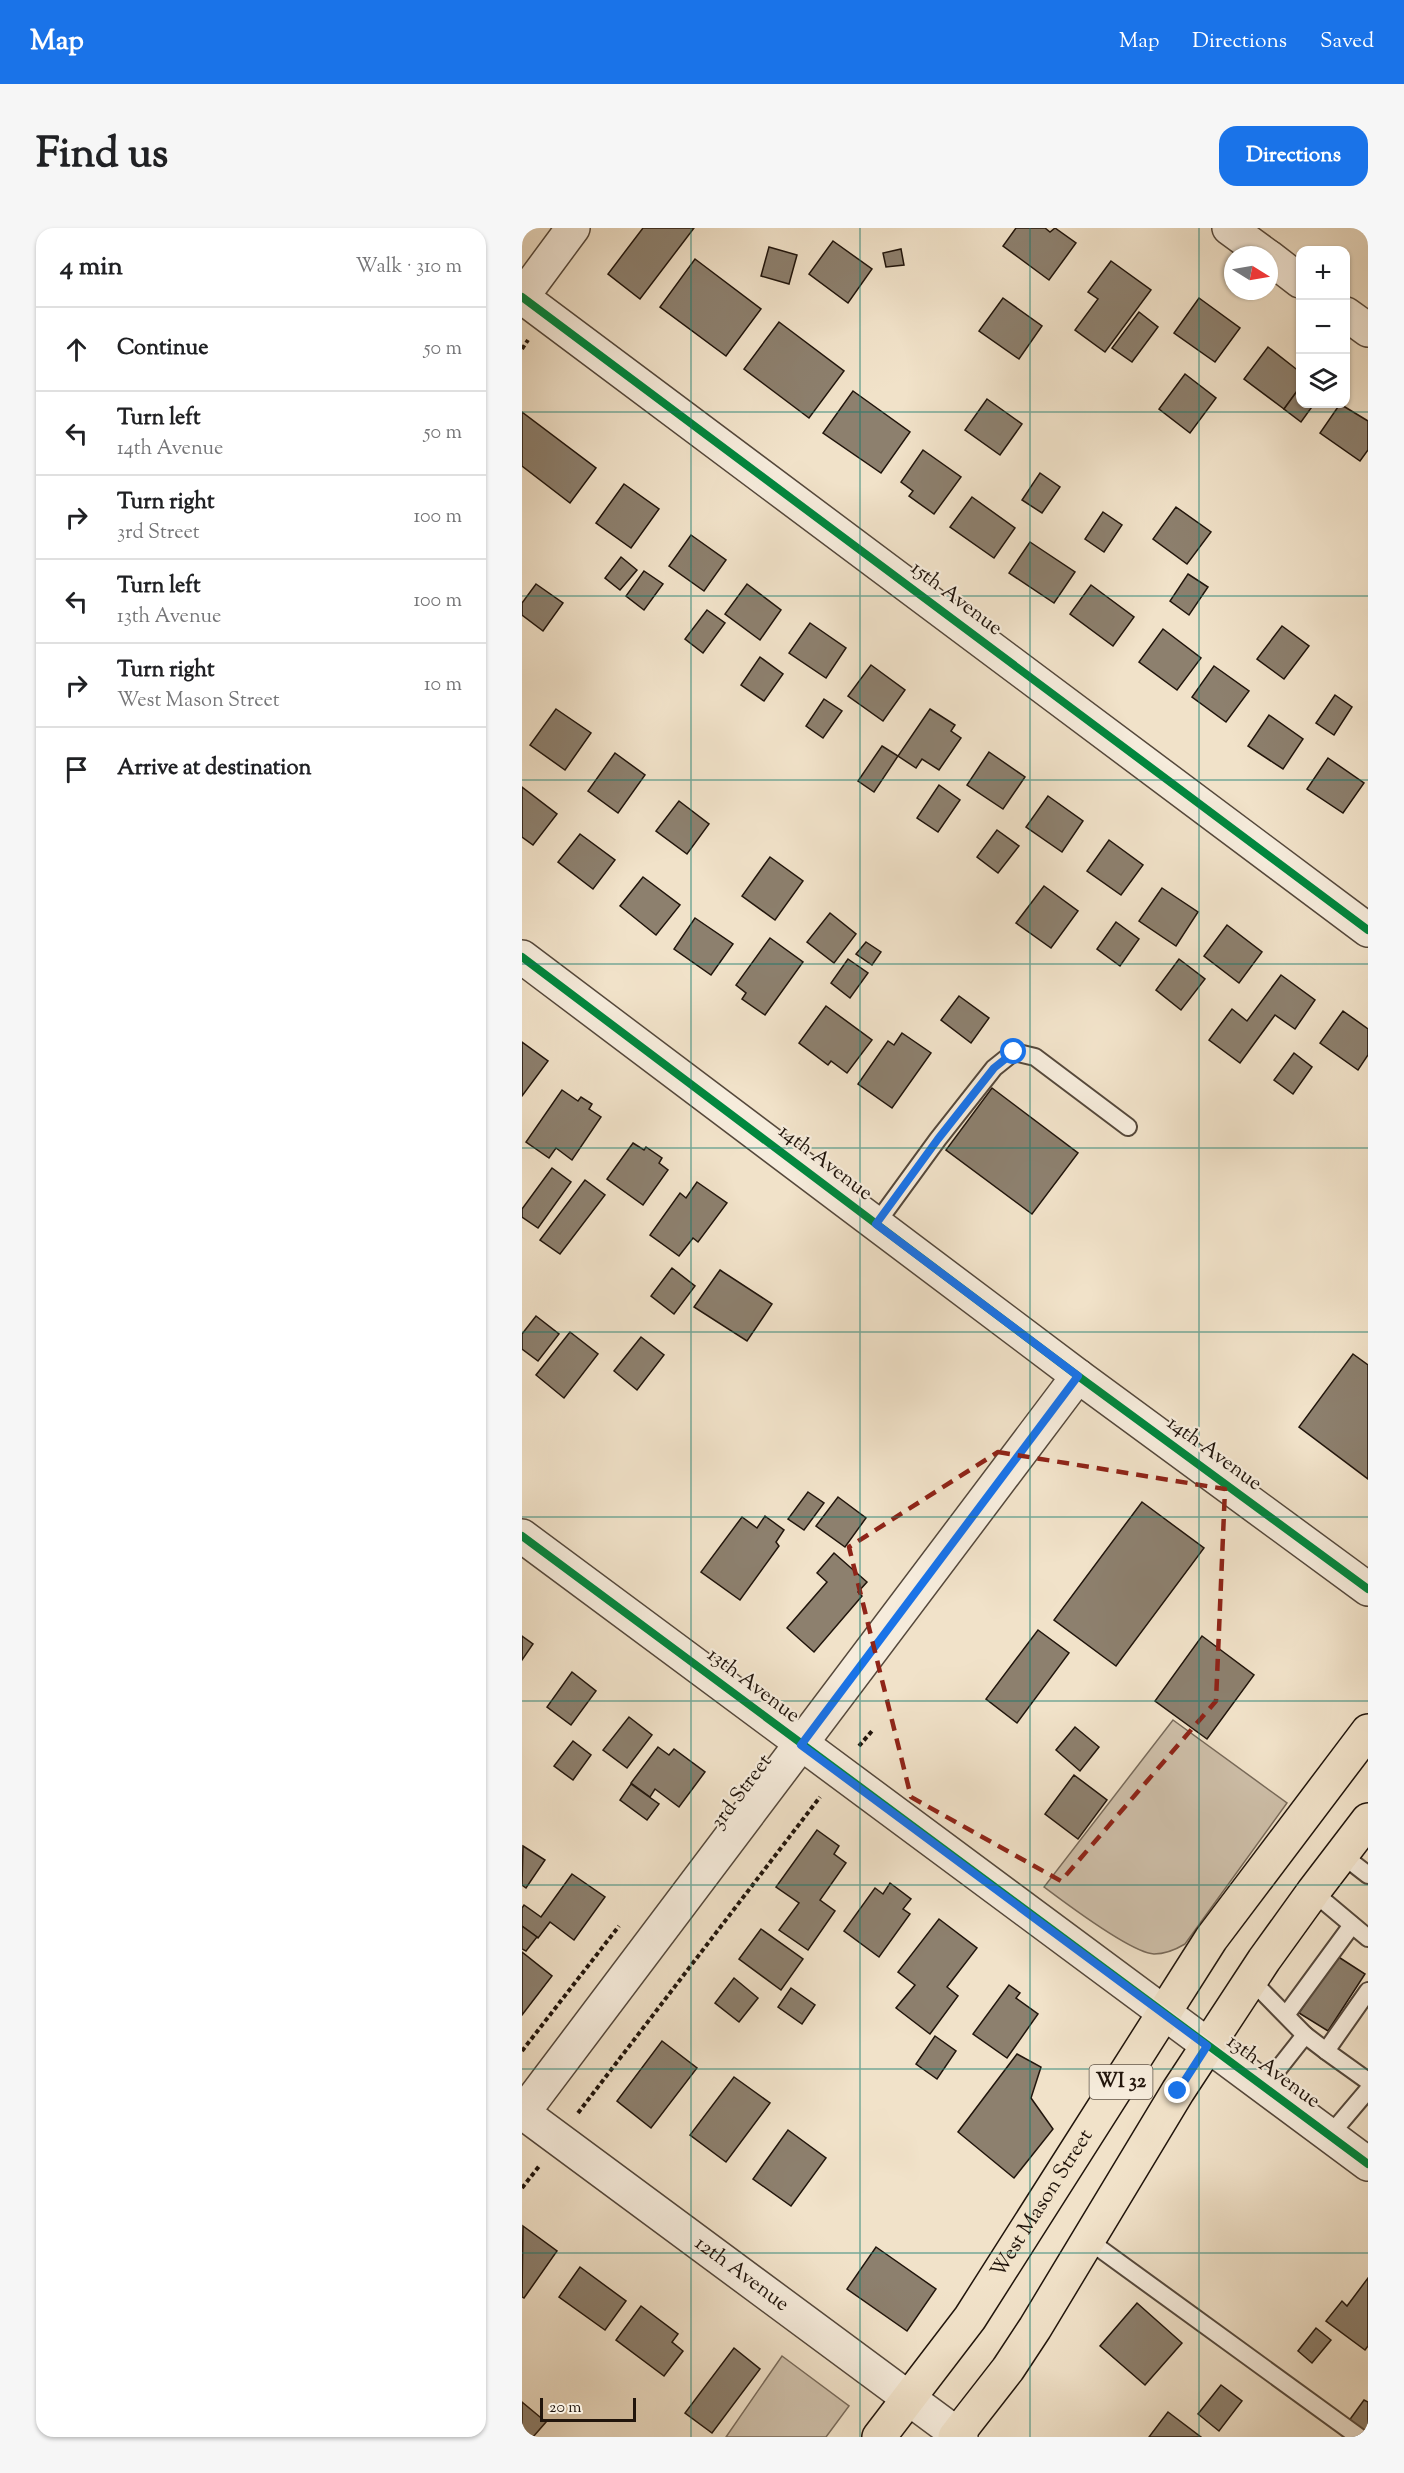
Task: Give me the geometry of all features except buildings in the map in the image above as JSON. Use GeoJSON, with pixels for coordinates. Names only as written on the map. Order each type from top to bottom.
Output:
{"type":"FeatureCollection","features":[{"type":"Feature","properties":{"kind":"main road","name":"West Mason Street"},"geometry":{"type":"LineString","coordinates":[[879,2437],[970,2318],[1211,1940],[1368,1731]]}},
{"type":"Feature","properties":{"kind":"main road","name":"WI 32"},"geometry":{"type":"LineString","coordinates":[[958,2436],[1024,2345],[1207,2046],[1251,1980],[1313,1892],[1359,1835]]}},
{"type":"Feature","properties":{"kind":"street"},"geometry":{"type":"LineString","coordinates":[[522,297],[573,228]]}},
{"type":"Feature","properties":{"kind":"street"},"geometry":{"type":"LineString","coordinates":[[1229,228],[1253,246]]}},
{"type":"Feature","properties":{"kind":"street"},"geometry":{"type":"LineString","coordinates":[[1278,264],[1296,278]]}},
{"type":"Feature","properties":{"kind":"street","name":"15th Avenue"},"geometry":{"type":"LineString","coordinates":[[522,297],[1368,930]]}},
{"type":"Feature","properties":{"kind":"street"},"geometry":{"type":"LineString","coordinates":[[1350,317],[1368,330]]}},
{"type":"Feature","properties":{"kind":"street","name":"14th Avenue"},"geometry":{"type":"LineString","coordinates":[[522,957],[1078,1376],[1368,1589]]}},
{"type":"Feature","properties":{"kind":"street","name":"3rd Street"},"geometry":{"type":"LineString","coordinates":[[522,2113],[1078,1376]]}},
{"type":"Feature","properties":{"kind":"street","name":"13th Avenue"},"geometry":{"type":"LineString","coordinates":[[522,1536],[838,1773],[1368,2164]]}},
{"type":"Feature","properties":{"kind":"street","name":"12th Avenue"},"geometry":{"type":"LineString","coordinates":[[522,2113],[958,2436]]}},
{"type":"Feature","properties":{"kind":"lane"},"geometry":{"type":"LineString","coordinates":[[876,1224],[938,1139],[994,1068],[1014,1052],[1035,1057],[1128,1127]]}},
{"type":"Feature","properties":{"kind":"lane"},"geometry":{"type":"LineString","coordinates":[[1359,1835],[1368,1875]]}},
{"type":"Feature","properties":{"kind":"lane"},"geometry":{"type":"LineString","coordinates":[[1313,1892],[1368,1938]]}},
{"type":"Feature","properties":{"kind":"lane"},"geometry":{"type":"LineString","coordinates":[[1286,2015],[1352,1925]]}},
{"type":"Feature","properties":{"kind":"lane"},"geometry":{"type":"LineString","coordinates":[[1251,1980],[1305,2035],[1368,2081]]}},
{"type":"Feature","properties":{"kind":"lane"},"geometry":{"type":"LineString","coordinates":[[1326,2051],[1368,1991]]}},
{"type":"Feature","properties":{"kind":"lane"},"geometry":{"type":"LineString","coordinates":[[1264,2087],[1305,2035]]}},
{"type":"Feature","properties":{"kind":"lane"},"geometry":{"type":"LineString","coordinates":[[1329,2136],[1368,2090]]}},
{"type":"Feature","properties":{"kind":"lane"},"geometry":{"type":"LineString","coordinates":[[1088,2240],[1359,2437]]}},
{"type":"Feature","properties":{"kind":"path"},"geometry":{"type":"LineString","coordinates":[[522,2188],[872,1731]]}},
{"type":"Feature","properties":{"kind":"highlighted area"},"geometry":{"type":"Polygon","coordinates":[[[998,1452],[1225,1489],[1216,1701],[1061,1881],[911,1797],[849,1547],[998,1452]]]}},
{"type":"Feature","properties":{"kind":"shaded area"},"geometry":{"type":"Polygon","coordinates":[[[1173,1720],[1287,1803],[1185,1944],[1170,1951],[1154,1954],[1114,1936],[1044,1887],[1173,1720]]]}},
{"type":"Feature","properties":{"kind":"shaded area"},"geometry":{"type":"Polygon","coordinates":[[[782,2356],[849,2406],[826,2437],[726,2437],[782,2356]]]}},
{"type":"Feature","properties":{"kind":"cycle path"},"geometry":{"type":"LineString","coordinates":[[522,297],[1368,930]]}},
{"type":"Feature","properties":{"kind":"cycle path"},"geometry":{"type":"LineString","coordinates":[[522,957],[1078,1376],[1368,1589]]}},
{"type":"Feature","properties":{"kind":"cycle path"},"geometry":{"type":"LineString","coordinates":[[522,1536],[1368,2164]]}},
{"type":"Feature","properties":{"kind":"route"},"geometry":{"type":"LineString","coordinates":[[1014,1052],[994,1068],[938,1139],[876,1224],[1078,1376],[801,1745],[1207,2046],[1178,2091]]}}]}
